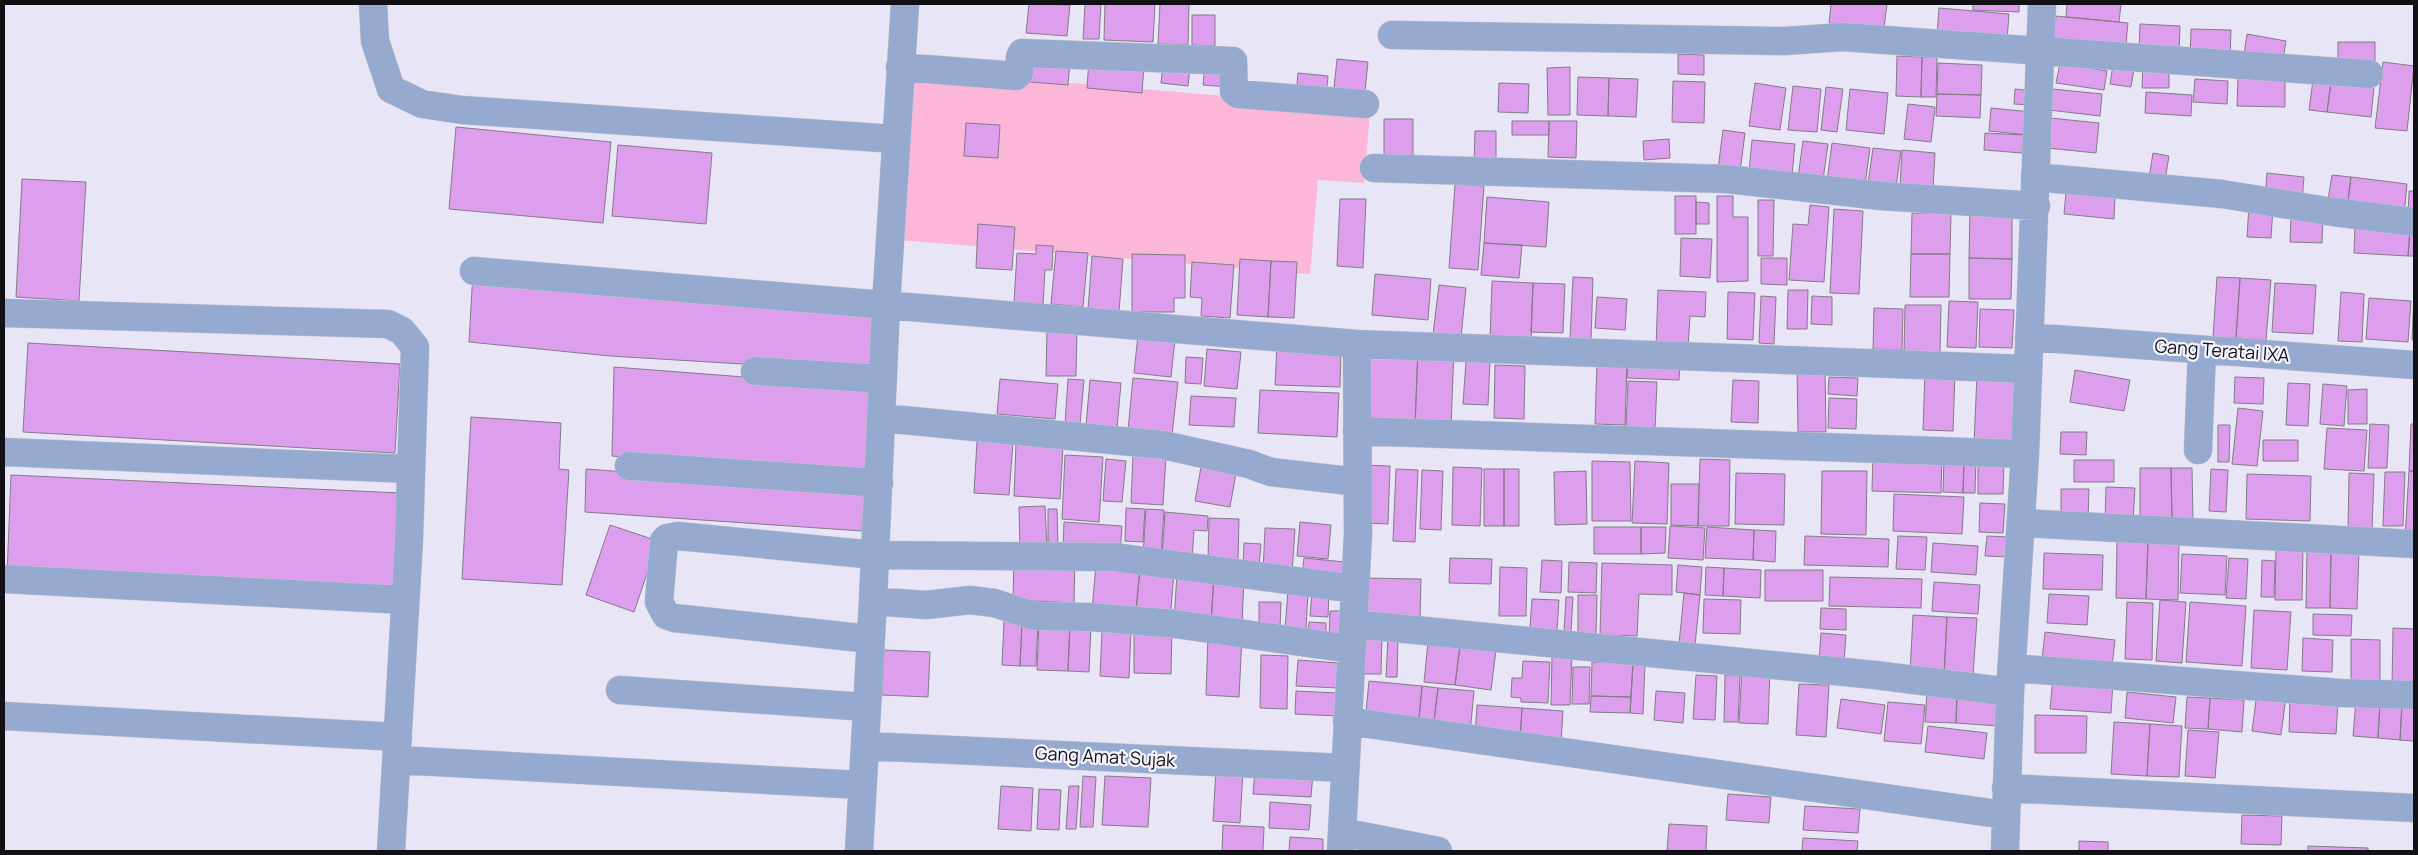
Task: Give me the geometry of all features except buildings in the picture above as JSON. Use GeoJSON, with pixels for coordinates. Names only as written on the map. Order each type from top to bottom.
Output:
{"type":"FeatureCollection","features":[{"type":"Feature","properties":{"kind":"street"},"geometry":{"type":"LineString","coordinates":[[373,4],[375,41],[391,88],[422,104],[471,110],[895,139]]}},
{"type":"Feature","properties":{"kind":"street"},"geometry":{"type":"LineString","coordinates":[[859,851],[861,785],[866,746],[866,707],[873,601],[895,139],[905,4]]}},
{"type":"Feature","properties":{"kind":"street"},"geometry":{"type":"LineString","coordinates":[[2004,851],[2011,680],[2022,523],[2027,369],[2036,206],[2035,177],[2042,4]]}},
{"type":"Feature","properties":{"kind":"street"},"geometry":{"type":"LineString","coordinates":[[1392,34],[1785,41],[1843,38],[2370,74]]}},
{"type":"Feature","properties":{"kind":"street"},"geometry":{"type":"LineString","coordinates":[[900,67],[1016,76],[1019,73],[1020,57],[1022,54],[1233,61],[1234,91],[1238,94],[1364,104]]}},
{"type":"Feature","properties":{"kind":"street"},"geometry":{"type":"LineString","coordinates":[[1374,168],[1726,179],[1881,196],[2036,206]]}},
{"type":"Feature","properties":{"kind":"street"},"geometry":{"type":"LineString","coordinates":[[2035,177],[2222,194],[2332,212],[2414,222]]}},
{"type":"Feature","properties":{"kind":"street"},"geometry":{"type":"LineString","coordinates":[[474,270],[1357,344],[2027,369]]}},
{"type":"Feature","properties":{"kind":"street"},"geometry":{"type":"LineString","coordinates":[[4,313],[388,324],[402,330],[415,347],[409,539],[391,851]]}},
{"type":"Feature","properties":{"kind":"street","name":"Gang Teratai IXA"},"geometry":{"type":"LineString","coordinates":[[2029,337],[2414,365]]}},
{"type":"Feature","properties":{"kind":"street"},"geometry":{"type":"LineString","coordinates":[[1357,344],[1358,482],[1342,842],[1438,851]]}},
{"type":"Feature","properties":{"kind":"street"},"geometry":{"type":"LineString","coordinates":[[2198,450],[2202,350]]}},
{"type":"Feature","properties":{"kind":"street"},"geometry":{"type":"LineString","coordinates":[[755,371],[883,379]]}},
{"type":"Feature","properties":{"kind":"street"},"geometry":{"type":"LineString","coordinates":[[882,418],[1163,445],[1249,464],[1271,472],[1358,482]]}},
{"type":"Feature","properties":{"kind":"street"},"geometry":{"type":"LineString","coordinates":[[1357,431],[2025,454]]}},
{"type":"Feature","properties":{"kind":"street"},"geometry":{"type":"LineString","coordinates":[[4,452],[410,469]]}},
{"type":"Feature","properties":{"kind":"street"},"geometry":{"type":"LineString","coordinates":[[629,466],[878,483]]}},
{"type":"Feature","properties":{"kind":"street"},"geometry":{"type":"LineString","coordinates":[[2022,523],[2414,544]]}},
{"type":"Feature","properties":{"kind":"street"},"geometry":{"type":"LineString","coordinates":[[870,638],[674,618],[662,610],[660,592],[664,541],[672,536],[875,555],[1114,557],[1354,589]]}},
{"type":"Feature","properties":{"kind":"street"},"geometry":{"type":"LineString","coordinates":[[4,579],[405,600]]}},
{"type":"Feature","properties":{"kind":"street"},"geometry":{"type":"LineString","coordinates":[[873,601],[926,605],[970,600],[994,602],[1034,616],[1090,617],[1875,675],[2414,695]]}},
{"type":"Feature","properties":{"kind":"street"},"geometry":{"type":"LineString","coordinates":[[620,690],[866,707]]}},
{"type":"Feature","properties":{"kind":"street"},"geometry":{"type":"LineString","coordinates":[[4,716],[861,785]]}},
{"type":"Feature","properties":{"kind":"street"},"geometry":{"type":"LineString","coordinates":[[1347,721],[2006,801],[2414,808]]}},
{"type":"Feature","properties":{"kind":"street","name":"Gang Amat Sujak"},"geometry":{"type":"LineString","coordinates":[[866,746],[1344,768]]}},
{"type":"Feature","properties":{"kind":"shaded area"},"geometry":{"type":"Polygon","coordinates":[[[913,70],[1356,107],[1370,114],[1364,183],[1318,180],[1310,274],[899,240],[913,70]]]}}]}
